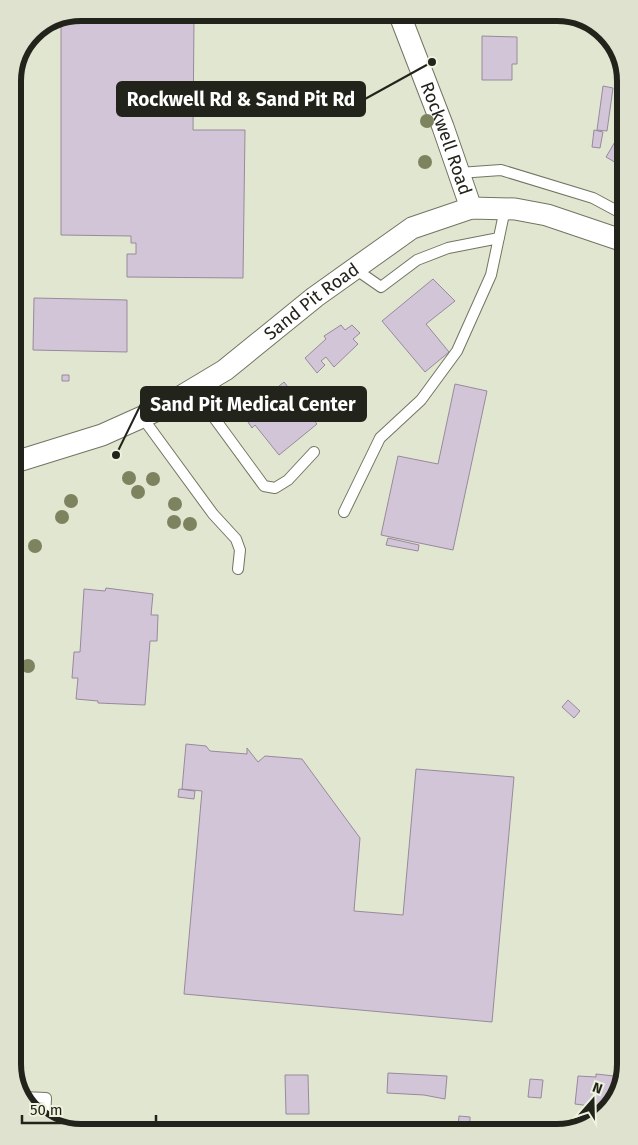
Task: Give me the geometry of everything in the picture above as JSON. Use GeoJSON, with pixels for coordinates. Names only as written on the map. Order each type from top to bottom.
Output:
{"type":"FeatureCollection","features":[{"type":"Feature","properties":{"kind":"street","name":"Rockwell Road"},"geometry":{"type":"LineString","coordinates":[[402,21],[471,208]]}},
{"type":"Feature","properties":{"kind":"street","name":"Sand Pit Road"},"geometry":{"type":"LineString","coordinates":[[21,460],[102,435],[142,417],[193,389],[225,370],[315,297],[412,228],[471,208],[505,209],[547,214],[617,239]]}},
{"type":"Feature","properties":{"kind":"lane"},"geometry":{"type":"LineString","coordinates":[[459,173],[501,170],[593,198],[617,211]]}},
{"type":"Feature","properties":{"kind":"lane"},"geometry":{"type":"LineString","coordinates":[[344,512],[380,438],[421,400],[457,351],[491,275],[505,209]]}},
{"type":"Feature","properties":{"kind":"lane"},"geometry":{"type":"LineString","coordinates":[[355,269],[381,287],[417,260],[448,248],[499,238]]}},
{"type":"Feature","properties":{"kind":"lane"},"geometry":{"type":"LineString","coordinates":[[193,389],[264,486],[275,488],[288,480],[314,452]]}},
{"type":"Feature","properties":{"kind":"lane"},"geometry":{"type":"LineString","coordinates":[[142,417],[213,514],[236,539],[240,550],[238,569]]}},
{"type":"Feature","properties":{"kind":"lane"},"geometry":{"type":"LineString","coordinates":[[31,1097],[46,1098],[45,1112]]}},
{"type":"Feature","properties":{"kind":"building"},"geometry":{"type":"Polygon","coordinates":[[[81,21],[194,21],[193,130],[245,130],[243,278],[127,277],[127,254],[136,254],[136,243],[131,243],[131,236],[61,235],[61,25],[81,21]]]}},
{"type":"Feature","properties":{"kind":"building"},"geometry":{"type":"Polygon","coordinates":[[[482,36],[517,37],[517,64],[512,64],[512,80],[482,80],[482,36]]]}},
{"type":"Feature","properties":{"kind":"building"},"geometry":{"type":"Polygon","coordinates":[[[603,86],[613,88],[607,131],[597,130],[603,86]]]}},
{"type":"Feature","properties":{"kind":"building"},"geometry":{"type":"Polygon","coordinates":[[[594,130],[603,132],[600,148],[592,147],[594,130]]]}},
{"type":"Feature","properties":{"kind":"building"},"geometry":{"type":"Polygon","coordinates":[[[617,138],[617,163],[606,157],[617,138]]]}},
{"type":"Feature","properties":{"kind":"building"},"geometry":{"type":"Polygon","coordinates":[[[433,279],[455,301],[426,324],[449,352],[425,372],[382,321],[433,279]]]}},
{"type":"Feature","properties":{"kind":"building"},"geometry":{"type":"Polygon","coordinates":[[[34,298],[127,300],[127,352],[33,350],[34,298]]]}},
{"type":"Feature","properties":{"kind":"building"},"geometry":{"type":"Polygon","coordinates":[[[341,325],[345,330],[352,325],[360,333],[353,339],[358,344],[334,367],[326,357],[321,361],[325,365],[317,373],[305,358],[326,339],[324,336],[341,325]]]}},
{"type":"Feature","properties":{"kind":"building"},"geometry":{"type":"Polygon","coordinates":[[[62,375],[69,375],[69,381],[62,381],[62,375]]]}},
{"type":"Feature","properties":{"kind":"building"},"geometry":{"type":"Polygon","coordinates":[[[284,382],[317,424],[279,455],[255,425],[252,428],[248,422],[251,420],[246,413],[284,382]]]}},
{"type":"Feature","properties":{"kind":"building"},"geometry":{"type":"Polygon","coordinates":[[[455,384],[487,391],[453,550],[381,535],[398,456],[438,464],[455,384]]]}},
{"type":"Feature","properties":{"kind":"building"},"geometry":{"type":"Polygon","coordinates":[[[388,538],[419,545],[418,551],[386,545],[388,538]]]}},
{"type":"Feature","properties":{"kind":"building"},"geometry":{"type":"Polygon","coordinates":[[[106,588],[153,594],[151,615],[158,615],[157,641],[150,641],[145,705],[98,703],[98,701],[76,699],[78,678],[72,678],[74,652],[80,652],[84,589],[105,591],[106,588]]]}},
{"type":"Feature","properties":{"kind":"building"},"geometry":{"type":"Polygon","coordinates":[[[568,700],[580,711],[574,718],[562,707],[568,700]]]}},
{"type":"Feature","properties":{"kind":"building"},"geometry":{"type":"Polygon","coordinates":[[[186,744],[206,746],[210,751],[247,754],[247,748],[258,762],[265,756],[302,759],[360,838],[354,911],[403,915],[416,769],[514,777],[492,1022],[184,994],[202,791],[182,789],[186,744]]]}},
{"type":"Feature","properties":{"kind":"building"},"geometry":{"type":"Polygon","coordinates":[[[179,789],[195,791],[194,799],[178,797],[179,789]]]}},
{"type":"Feature","properties":{"kind":"building"},"geometry":{"type":"Polygon","coordinates":[[[388,1073],[447,1076],[445,1099],[424,1095],[387,1093],[388,1073]]]}},
{"type":"Feature","properties":{"kind":"building"},"geometry":{"type":"Polygon","coordinates":[[[596,1074],[615,1076],[607,1097],[598,1107],[575,1104],[578,1076],[596,1077],[596,1074]]]}},
{"type":"Feature","properties":{"kind":"building"},"geometry":{"type":"Polygon","coordinates":[[[285,1075],[308,1075],[309,1114],[286,1114],[285,1075]]]}},
{"type":"Feature","properties":{"kind":"building"},"geometry":{"type":"Polygon","coordinates":[[[530,1079],[543,1080],[541,1098],[528,1097],[530,1079]]]}},
{"type":"Feature","properties":{"kind":"building"},"geometry":{"type":"Polygon","coordinates":[[[459,1116],[470,1117],[470,1122],[499,1124],[458,1124],[459,1116]]]}},
{"type":"Feature","properties":{"kind":"place","name":"Rockwell Rd & Sand Pit Rd"},"geometry":{"type":"Point","coordinates":[432,62]}},
{"type":"Feature","properties":{"kind":"place","name":"Sand Pit Medical Center"},"geometry":{"type":"Point","coordinates":[116,455]}}]}
